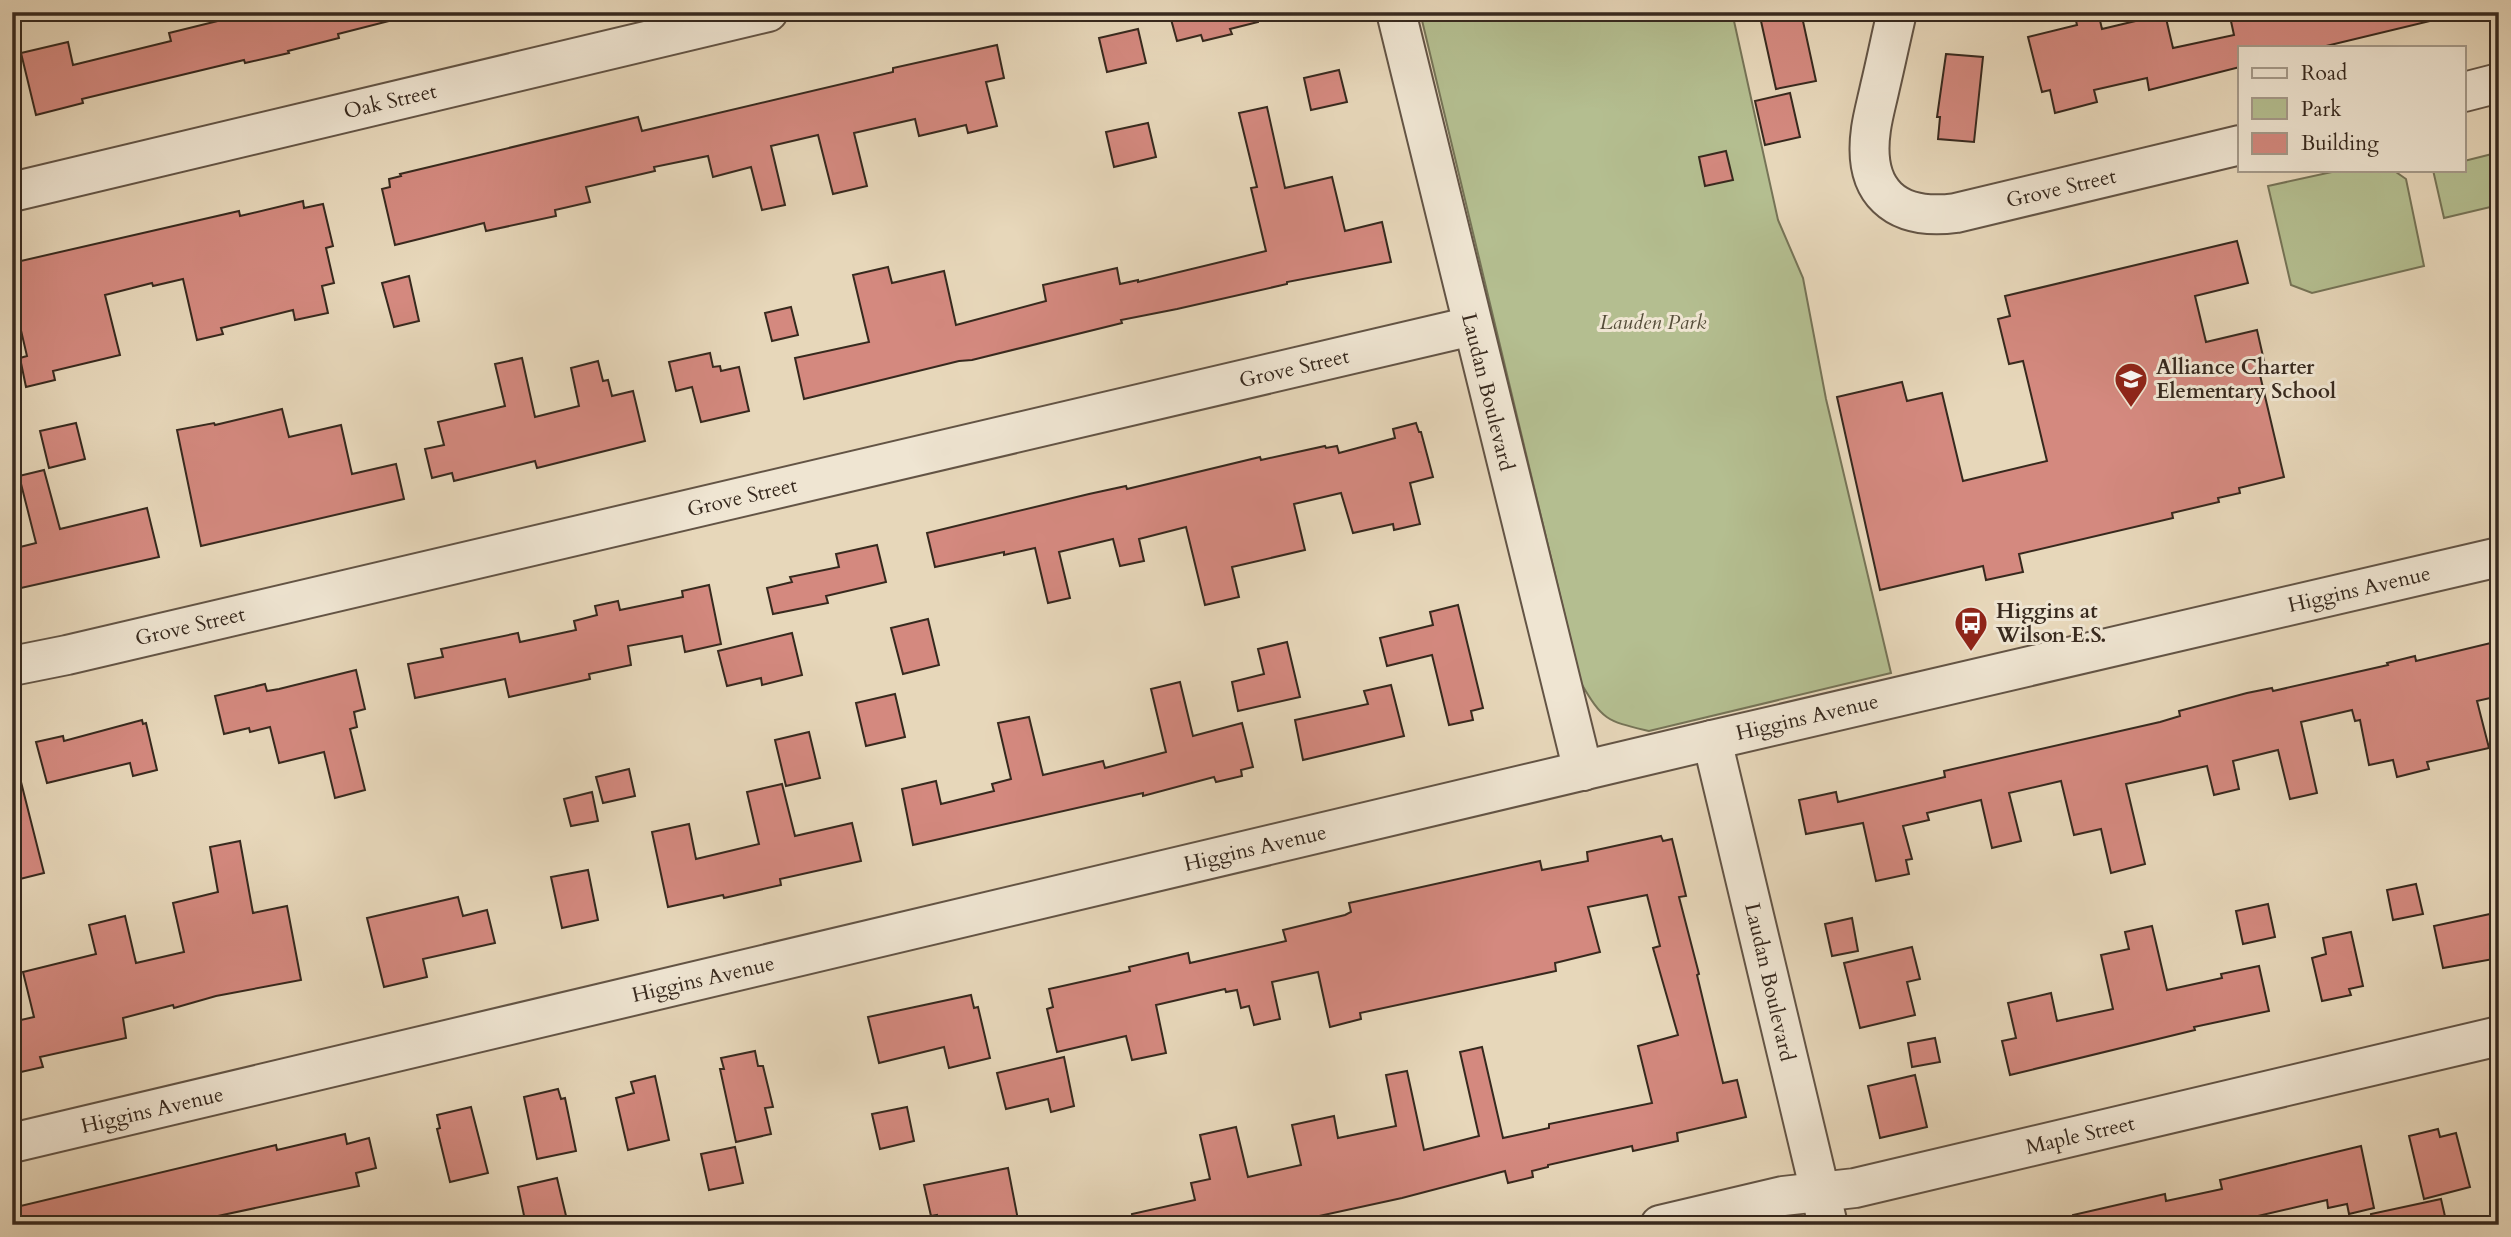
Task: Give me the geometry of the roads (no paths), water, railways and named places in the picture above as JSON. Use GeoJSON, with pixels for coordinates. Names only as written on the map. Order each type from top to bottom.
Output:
{"type":"FeatureCollection","features":[{"type":"Feature","properties":{"kind":"street","name":"Oak Street"},"geometry":{"type":"LineString","coordinates":[[12,192],[768,12]]}},
{"type":"Feature","properties":{"kind":"street","name":"Laudan Boulevard"},"geometry":{"type":"LineString","coordinates":[[1396,12],[1583,771]]}},
{"type":"Feature","properties":{"kind":"street","name":"Grove Street"},"geometry":{"type":"LineString","coordinates":[[1897,12],[1871,131],[1871,167],[1875,181],[1885,198],[1902,208],[1920,215],[1956,213],[2238,145]]}},
{"type":"Feature","properties":{"kind":"street"},"geometry":{"type":"LineString","coordinates":[[2466,91],[2499,83]]}},
{"type":"Feature","properties":{"kind":"street","name":"Grove Street"},"geometry":{"type":"LineString","coordinates":[[12,666],[1472,326]]}},
{"type":"Feature","properties":{"kind":"street","name":"Higgins Avenue"},"geometry":{"type":"LineString","coordinates":[[12,1143],[1712,740],[2499,557]]}},
{"type":"Feature","properties":{"kind":"street","name":"Laudan Boulevard"},"geometry":{"type":"LineString","coordinates":[[1712,740],[1824,1209]]}},
{"type":"Feature","properties":{"kind":"street","name":"Maple Street"},"geometry":{"type":"LineString","coordinates":[[1660,1225],[1783,1196],[1824,1209],[1855,1188],[2499,1036]]}},
{"type":"Feature","properties":{"kind":"place","name":"Alliance Charter Elementary School"},"geometry":{"type":"Point","coordinates":[2131,409]}},
{"type":"Feature","properties":{"kind":"place","name":"Higgins at Wilson E.S."},"geometry":{"type":"Point","coordinates":[1971,653]}},
{"type":"Feature","properties":{"kind":"park label","name":"Lauden Park"},"geometry":{"type":"Point","coordinates":[1653,322]}}]}
